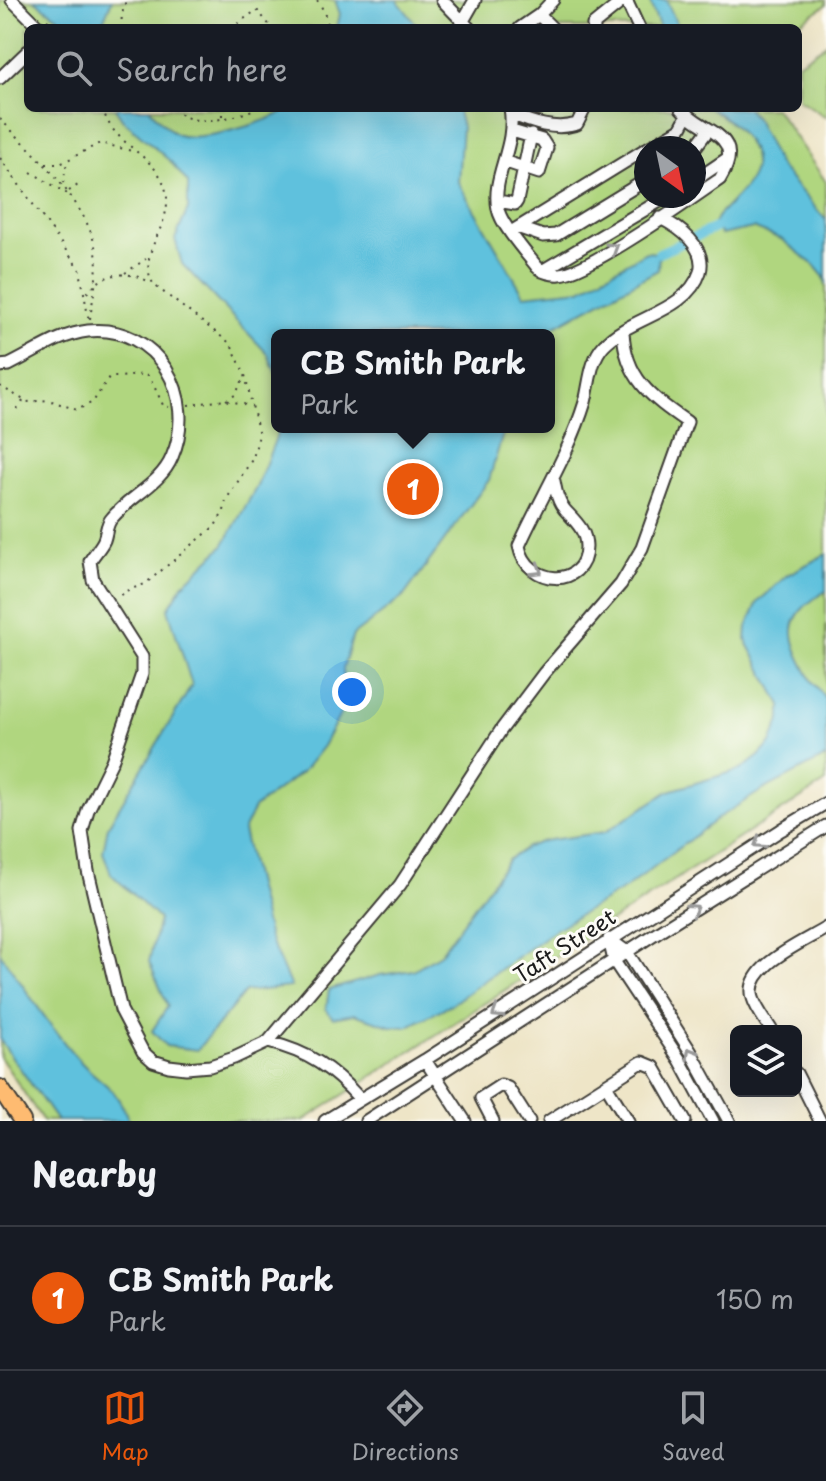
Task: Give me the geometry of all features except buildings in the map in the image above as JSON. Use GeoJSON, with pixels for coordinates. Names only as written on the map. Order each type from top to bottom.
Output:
{"type":"FeatureCollection","features":[{"type":"Feature","properties":{"kind":"highway"},"geometry":{"type":"LineString","coordinates":[[0,1088],[22,1121]]}},
{"type":"Feature","properties":{"kind":"street"},"geometry":{"type":"LineString","coordinates":[[12,0],[36,24]]}},
{"type":"Feature","properties":{"kind":"street"},"geometry":{"type":"LineString","coordinates":[[442,0],[466,24],[475,0]]}},
{"type":"Feature","properties":{"kind":"street"},"geometry":{"type":"LineString","coordinates":[[526,24],[553,0]]}},
{"type":"Feature","properties":{"kind":"street"},"geometry":{"type":"LineString","coordinates":[[594,24],[625,0],[637,24]]}},
{"type":"Feature","properties":{"kind":"street"},"geometry":{"type":"LineString","coordinates":[[539,15],[548,24]]}},
{"type":"Feature","properties":{"kind":"street"},"geometry":{"type":"LineString","coordinates":[[0,78],[24,55]]}},
{"type":"Feature","properties":{"kind":"street"},"geometry":{"type":"LineString","coordinates":[[511,112],[512,131],[506,162],[498,182],[498,210],[542,271],[560,274],[586,265],[677,208]]}},
{"type":"Feature","properties":{"kind":"street"},"geometry":{"type":"LineString","coordinates":[[513,112],[535,124],[567,127],[577,124],[583,112]]}},
{"type":"Feature","properties":{"kind":"street"},"geometry":{"type":"LineString","coordinates":[[668,136],[680,129],[684,112],[719,134],[725,143],[726,168],[720,179],[706,189]]}},
{"type":"Feature","properties":{"kind":"street"},"geometry":{"type":"LineString","coordinates":[[704,136],[709,129]]}},
{"type":"Feature","properties":{"kind":"street"},"geometry":{"type":"LineString","coordinates":[[506,162],[539,173],[545,160],[547,148],[542,140],[512,131]]}},
{"type":"Feature","properties":{"kind":"street"},"geometry":{"type":"LineString","coordinates":[[498,201],[515,204],[522,186],[531,135]]}},
{"type":"Feature","properties":{"kind":"street"},"geometry":{"type":"LineString","coordinates":[[515,230],[634,156]]}},
{"type":"Feature","properties":{"kind":"street"},"geometry":{"type":"LineString","coordinates":[[706,173],[728,158]]}},
{"type":"Feature","properties":{"kind":"street"},"geometry":{"type":"LineString","coordinates":[[515,230],[543,236],[556,235],[634,187]]}},
{"type":"Feature","properties":{"kind":"street"},"geometry":{"type":"LineString","coordinates":[[542,271],[648,208]]}},
{"type":"Feature","properties":{"kind":"street"},"geometry":{"type":"LineString","coordinates":[[685,208],[686,232]]}},
{"type":"Feature","properties":{"kind":"street"},"geometry":{"type":"LineString","coordinates":[[554,481],[558,498],[579,524],[586,545],[585,556],[574,572],[556,579],[535,573],[525,563],[519,546],[546,489],[554,481],[572,439],[600,350],[623,331],[681,298],[695,283],[701,268],[696,248],[686,232],[660,218]]}},
{"type":"Feature","properties":{"kind":"street"},"geometry":{"type":"LineString","coordinates":[[0,366],[9,365],[89,327],[126,335],[157,355],[171,377],[181,404],[182,426],[172,458],[161,475],[108,522],[104,541],[90,561],[93,580],[142,657],[142,674],[112,761],[88,810],[82,831],[88,871],[121,1010],[143,1052],[153,1061],[169,1066],[210,1066],[268,1042],[400,885],[501,730],[544,673],[621,584],[642,548],[687,422],[661,404],[638,381],[624,353],[623,331]]}},
{"type":"Feature","properties":{"kind":"street","name":"Taft Street"},"geometry":{"type":"LineString","coordinates":[[325,1121],[826,803]]}},
{"type":"Feature","properties":{"kind":"street","name":"Taft Street"},"geometry":{"type":"LineString","coordinates":[[366,1121],[826,826]]}},
{"type":"Feature","properties":{"kind":"street"},"geometry":{"type":"LineString","coordinates":[[769,1025],[753,998],[751,982],[762,968],[826,928]]}},
{"type":"Feature","properties":{"kind":"street"},"geometry":{"type":"LineString","coordinates":[[609,939],[627,952],[691,1052],[729,1121]]}},
{"type":"Feature","properties":{"kind":"street"},"geometry":{"type":"LineString","coordinates":[[609,939],[614,961],[680,1060],[713,1121]]}},
{"type":"Feature","properties":{"kind":"street"},"geometry":{"type":"LineString","coordinates":[[268,1042],[287,1047],[327,1066],[360,1099]]}},
{"type":"Feature","properties":{"kind":"street"},"geometry":{"type":"LineString","coordinates":[[425,1060],[465,1121]]}},
{"type":"Feature","properties":{"kind":"street"},"geometry":{"type":"LineString","coordinates":[[549,1121],[642,1062],[654,1067],[685,1121]]}},
{"type":"Feature","properties":{"kind":"street"},"geometry":{"type":"LineString","coordinates":[[493,1121],[481,1098],[501,1085],[508,1088],[529,1121]]}},
{"type":"Feature","properties":{"kind":"street"},"geometry":{"type":"LineString","coordinates":[[802,1085],[820,1121]]}},
{"type":"Feature","properties":{"kind":"street"},"geometry":{"type":"LineString","coordinates":[[607,1087],[628,1121]]}},
{"type":"Feature","properties":{"kind":"path"},"geometry":{"type":"LineString","coordinates":[[121,24],[126,0]]}},
{"type":"Feature","properties":{"kind":"path"},"geometry":{"type":"LineString","coordinates":[[317,0],[327,24]]}},
{"type":"Feature","properties":{"kind":"path"},"geometry":{"type":"LineString","coordinates":[[237,24],[257,10],[269,24]]}},
{"type":"Feature","properties":{"kind":"path"},"geometry":{"type":"LineString","coordinates":[[104,112],[106,122],[153,169],[166,190],[167,206],[163,224],[147,258],[146,267],[154,285]]}},
{"type":"Feature","properties":{"kind":"path"},"geometry":{"type":"LineString","coordinates":[[177,112],[187,119],[222,117],[241,112]]}},
{"type":"Feature","properties":{"kind":"path"},"geometry":{"type":"LineString","coordinates":[[222,112],[222,117]]}},
{"type":"Feature","properties":{"kind":"path"},"geometry":{"type":"LineString","coordinates":[[0,119],[63,184],[95,247],[97,280],[89,327]]}},
{"type":"Feature","properties":{"kind":"path"},"geometry":{"type":"LineString","coordinates":[[44,164],[52,166],[67,161],[100,143],[136,152]]}},
{"type":"Feature","properties":{"kind":"path"},"geometry":{"type":"LineString","coordinates":[[0,158],[80,270],[89,327]]}},
{"type":"Feature","properties":{"kind":"path"},"geometry":{"type":"LineString","coordinates":[[63,184],[67,161]]}},
{"type":"Feature","properties":{"kind":"path"},"geometry":{"type":"LineString","coordinates":[[31,172],[69,194]]}},
{"type":"Feature","properties":{"kind":"path"},"geometry":{"type":"LineString","coordinates":[[69,194],[78,185]]}},
{"type":"Feature","properties":{"kind":"path"},"geometry":{"type":"LineString","coordinates":[[86,294],[97,280],[124,274],[147,258]]}},
{"type":"Feature","properties":{"kind":"path"},"geometry":{"type":"LineString","coordinates":[[110,607],[123,592],[145,584],[215,526],[224,511],[226,500],[253,458],[259,435],[245,375],[231,344],[154,285],[124,274]]}},
{"type":"Feature","properties":{"kind":"path"},"geometry":{"type":"LineString","coordinates":[[0,386],[27,402],[56,401],[70,410],[77,410],[93,402],[109,377],[140,373],[147,374],[152,380],[163,405],[174,407]]}},
{"type":"Feature","properties":{"kind":"path"},"geometry":{"type":"LineString","coordinates":[[186,405],[225,400],[235,395],[245,375]]}},
{"type":"Feature","properties":{"kind":"path"},"geometry":{"type":"LineString","coordinates":[[17,409],[24,400]]}},
{"type":"Feature","properties":{"kind":"path"},"geometry":{"type":"LineString","coordinates":[[225,400],[253,406]]}},
{"type":"Feature","properties":{"kind":"green space"},"geometry":{"type":"Polygon","coordinates":[[[0,0],[826,0],[826,5],[798,24],[24,24],[24,112],[778,112],[826,182],[826,782],[303,1121],[43,1121],[0,1057],[0,0]]]}},
{"type":"Feature","properties":{"kind":"green space"},"geometry":{"type":"Polygon","coordinates":[[[826,44],[826,117],[802,102],[802,60],[826,44]]]}},
{"type":"Feature","properties":{"kind":"water"},"geometry":{"type":"Polygon","coordinates":[[[34,0],[112,0],[102,24],[64,24],[34,0]]]}},
{"type":"Feature","properties":{"kind":"water"},"geometry":{"type":"Polygon","coordinates":[[[335,0],[397,0],[416,24],[338,24],[340,14],[335,0]]]}},
{"type":"Feature","properties":{"kind":"water"},"geometry":{"type":"Polygon","coordinates":[[[649,0],[666,0],[677,24],[658,24],[649,0]]]}},
{"type":"Feature","properties":{"kind":"water"},"geometry":{"type":"Polygon","coordinates":[[[118,112],[153,112],[172,132],[199,136],[234,130],[283,112],[458,112],[462,127],[458,182],[524,295],[581,289],[646,252],[659,253],[658,270],[550,329],[271,329],[271,361],[268,354],[182,264],[175,239],[188,209],[188,183],[171,162],[118,112]]]}},
{"type":"Feature","properties":{"kind":"water"},"geometry":{"type":"Polygon","coordinates":[[[715,112],[750,112],[779,166],[826,220],[826,285],[824,277],[814,265],[781,239],[753,228],[721,235],[714,224],[747,184],[753,172],[754,162],[748,143],[715,112]]]}},
{"type":"Feature","properties":{"kind":"water"},"geometry":{"type":"Polygon","coordinates":[[[278,433],[503,433],[489,480],[403,597],[353,635],[343,668],[343,709],[323,746],[303,771],[254,808],[243,831],[269,938],[291,987],[245,992],[197,1050],[166,1046],[152,1031],[168,1006],[149,962],[159,919],[111,874],[103,852],[108,826],[192,685],[168,609],[183,585],[223,546],[257,486],[278,433]]]}},
{"type":"Feature","properties":{"kind":"water"},"geometry":{"type":"Polygon","coordinates":[[[826,554],[826,591],[801,610],[793,629],[803,664],[826,700],[826,757],[721,816],[626,888],[556,929],[452,1004],[407,1027],[390,1026],[354,1014],[333,1018],[326,1009],[329,990],[380,975],[413,970],[440,954],[508,860],[527,847],[543,841],[605,832],[669,791],[742,769],[759,756],[771,743],[781,718],[781,705],[746,640],[747,627],[758,602],[787,575],[826,554]]]}},
{"type":"Feature","properties":{"kind":"water"},"geometry":{"type":"Polygon","coordinates":[[[0,953],[68,1047],[86,1068],[113,1091],[129,1121],[57,1121],[0,1040],[0,953]]]}},
{"type":"Feature","properties":{"kind":"waterway"},"geometry":{"type":"LineString","coordinates":[[659,253],[715,228]]}},
{"type":"Feature","properties":{"kind":"place","name":"CB Smith Park"},"geometry":{"type":"Point","coordinates":[413,489]}}]}
